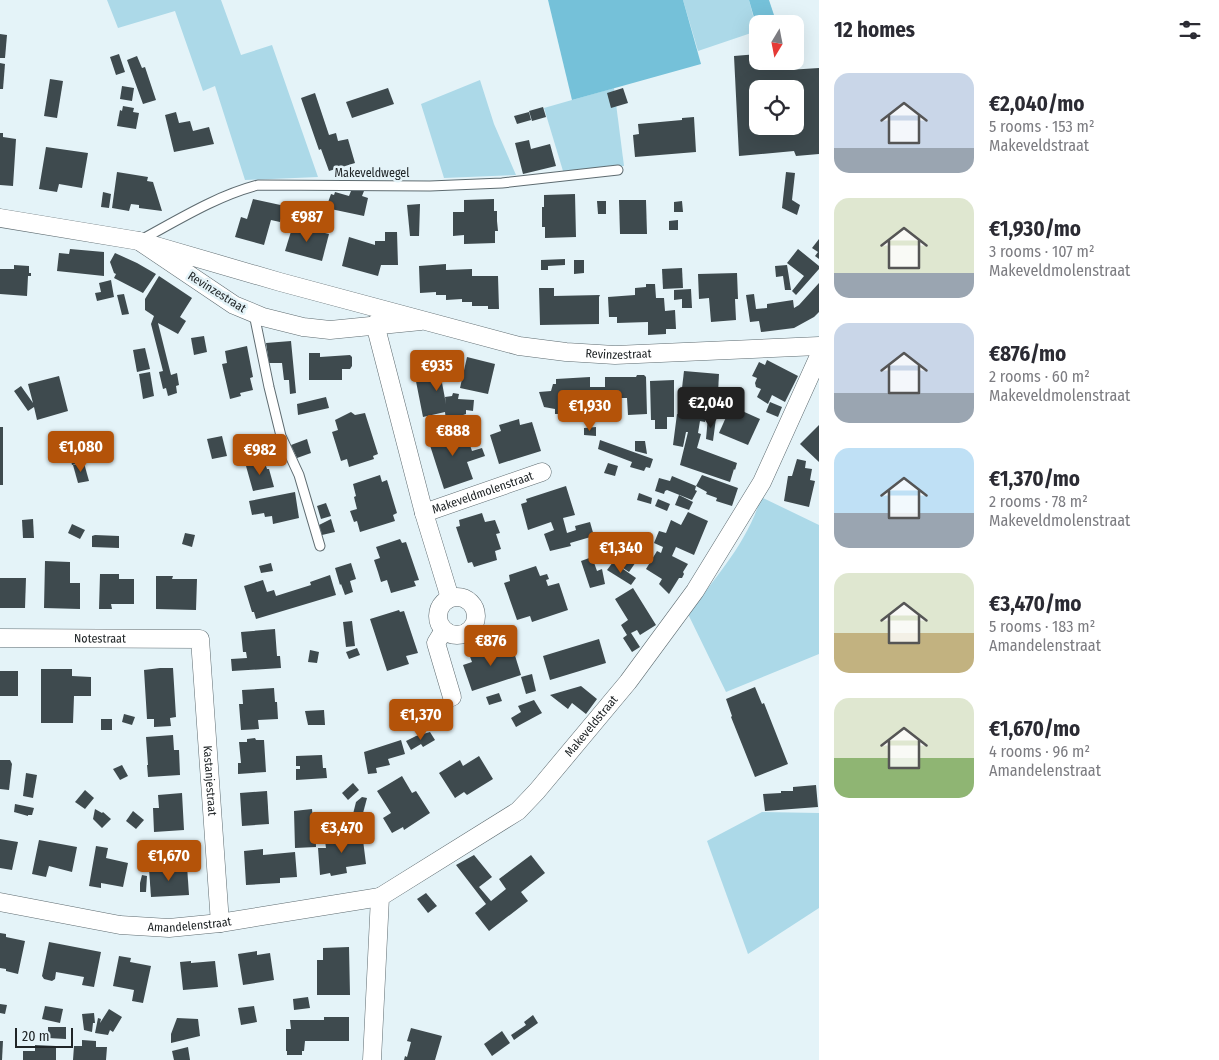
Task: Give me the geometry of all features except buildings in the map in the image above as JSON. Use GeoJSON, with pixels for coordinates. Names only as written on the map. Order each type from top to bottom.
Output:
{"type":"FeatureCollection","features":[{"type":"Feature","properties":{"kind":"street","name":"Revinzestraat"},"geometry":{"type":"LineString","coordinates":[[0,218],[139,241],[421,321],[520,346],[566,352],[615,355],[819,346]]}},
{"type":"Feature","properties":{"kind":"street","name":"Revinzestraat"},"geometry":{"type":"LineString","coordinates":[[139,241],[234,305],[263,317],[303,327],[330,330],[375,324],[421,321]]}},
{"type":"Feature","properties":{"kind":"street","name":"Makeveldmolenstraat"},"geometry":{"type":"LineString","coordinates":[[375,324],[424,513],[450,598]]}},
{"type":"Feature","properties":{"kind":"street","name":"Makeveldstraat"},"geometry":{"type":"LineString","coordinates":[[380,896],[518,811],[628,682],[695,592],[762,482],[819,356]]}},
{"type":"Feature","properties":{"kind":"street","name":"Makeveldmolenstraat"},"geometry":{"type":"LineString","coordinates":[[424,513],[542,472]]}},
{"type":"Feature","properties":{"kind":"street"},"geometry":{"type":"LineString","coordinates":[[462,597],[468,600],[475,610],[476,619],[473,626],[467,632],[459,635],[451,634],[444,630],[437,616],[443,602],[450,598],[462,597]]}},
{"type":"Feature","properties":{"kind":"street"},"geometry":{"type":"LineString","coordinates":[[444,630],[436,643],[452,697]]}},
{"type":"Feature","properties":{"kind":"street","name":"Notestraat"},"geometry":{"type":"LineString","coordinates":[[0,638],[200,639]]}},
{"type":"Feature","properties":{"kind":"street","name":"Kastanjestraat"},"geometry":{"type":"LineString","coordinates":[[200,639],[220,922]]}},
{"type":"Feature","properties":{"kind":"street","name":"Amandelenstraat"},"geometry":{"type":"LineString","coordinates":[[0,902],[120,926],[169,928],[220,922],[380,896]]}},
{"type":"Feature","properties":{"kind":"street"},"geometry":{"type":"LineString","coordinates":[[372,1060],[380,896]]}},
{"type":"Feature","properties":{"kind":"lane","name":"Makeveldwegel"},"geometry":{"type":"LineString","coordinates":[[139,241],[187,215],[238,191],[258,185],[430,186],[484,184],[618,170]]}},
{"type":"Feature","properties":{"kind":"lane"},"geometry":{"type":"LineString","coordinates":[[254,314],[268,387],[281,436],[299,475],[320,546]]}},
{"type":"Feature","properties":{"kind":"shaded area"},"geometry":{"type":"Polygon","coordinates":[[[107,0],[221,0],[241,55],[272,45],[318,177],[245,180],[215,86],[203,91],[175,11],[118,28],[107,0]]]}},
{"type":"Feature","properties":{"kind":"shaded area"},"geometry":{"type":"Polygon","coordinates":[[[548,0],[683,0],[701,64],[572,100],[548,0]]]}},
{"type":"Feature","properties":{"kind":"shaded area"},"geometry":{"type":"Polygon","coordinates":[[[683,0],[749,0],[753,15],[749,15],[749,34],[698,51],[683,0]]]}},
{"type":"Feature","properties":{"kind":"shaded area"},"geometry":{"type":"Polygon","coordinates":[[[749,0],[769,0],[774,15],[753,15],[749,0]]]}},
{"type":"Feature","properties":{"kind":"shaded area"},"geometry":{"type":"Polygon","coordinates":[[[480,80],[494,124],[516,175],[444,178],[421,104],[480,80]]]}},
{"type":"Feature","properties":{"kind":"shaded area"},"geometry":{"type":"Polygon","coordinates":[[[614,88],[624,166],[563,171],[544,108],[614,88]]]}},
{"type":"Feature","properties":{"kind":"shaded area"},"geometry":{"type":"Polygon","coordinates":[[[761,497],[819,525],[819,654],[726,692],[688,614],[730,559],[748,529],[761,497]]]}},
{"type":"Feature","properties":{"kind":"shaded area"},"geometry":{"type":"Polygon","coordinates":[[[762,812],[819,813],[819,908],[748,954],[707,841],[762,812]]]}}]}
